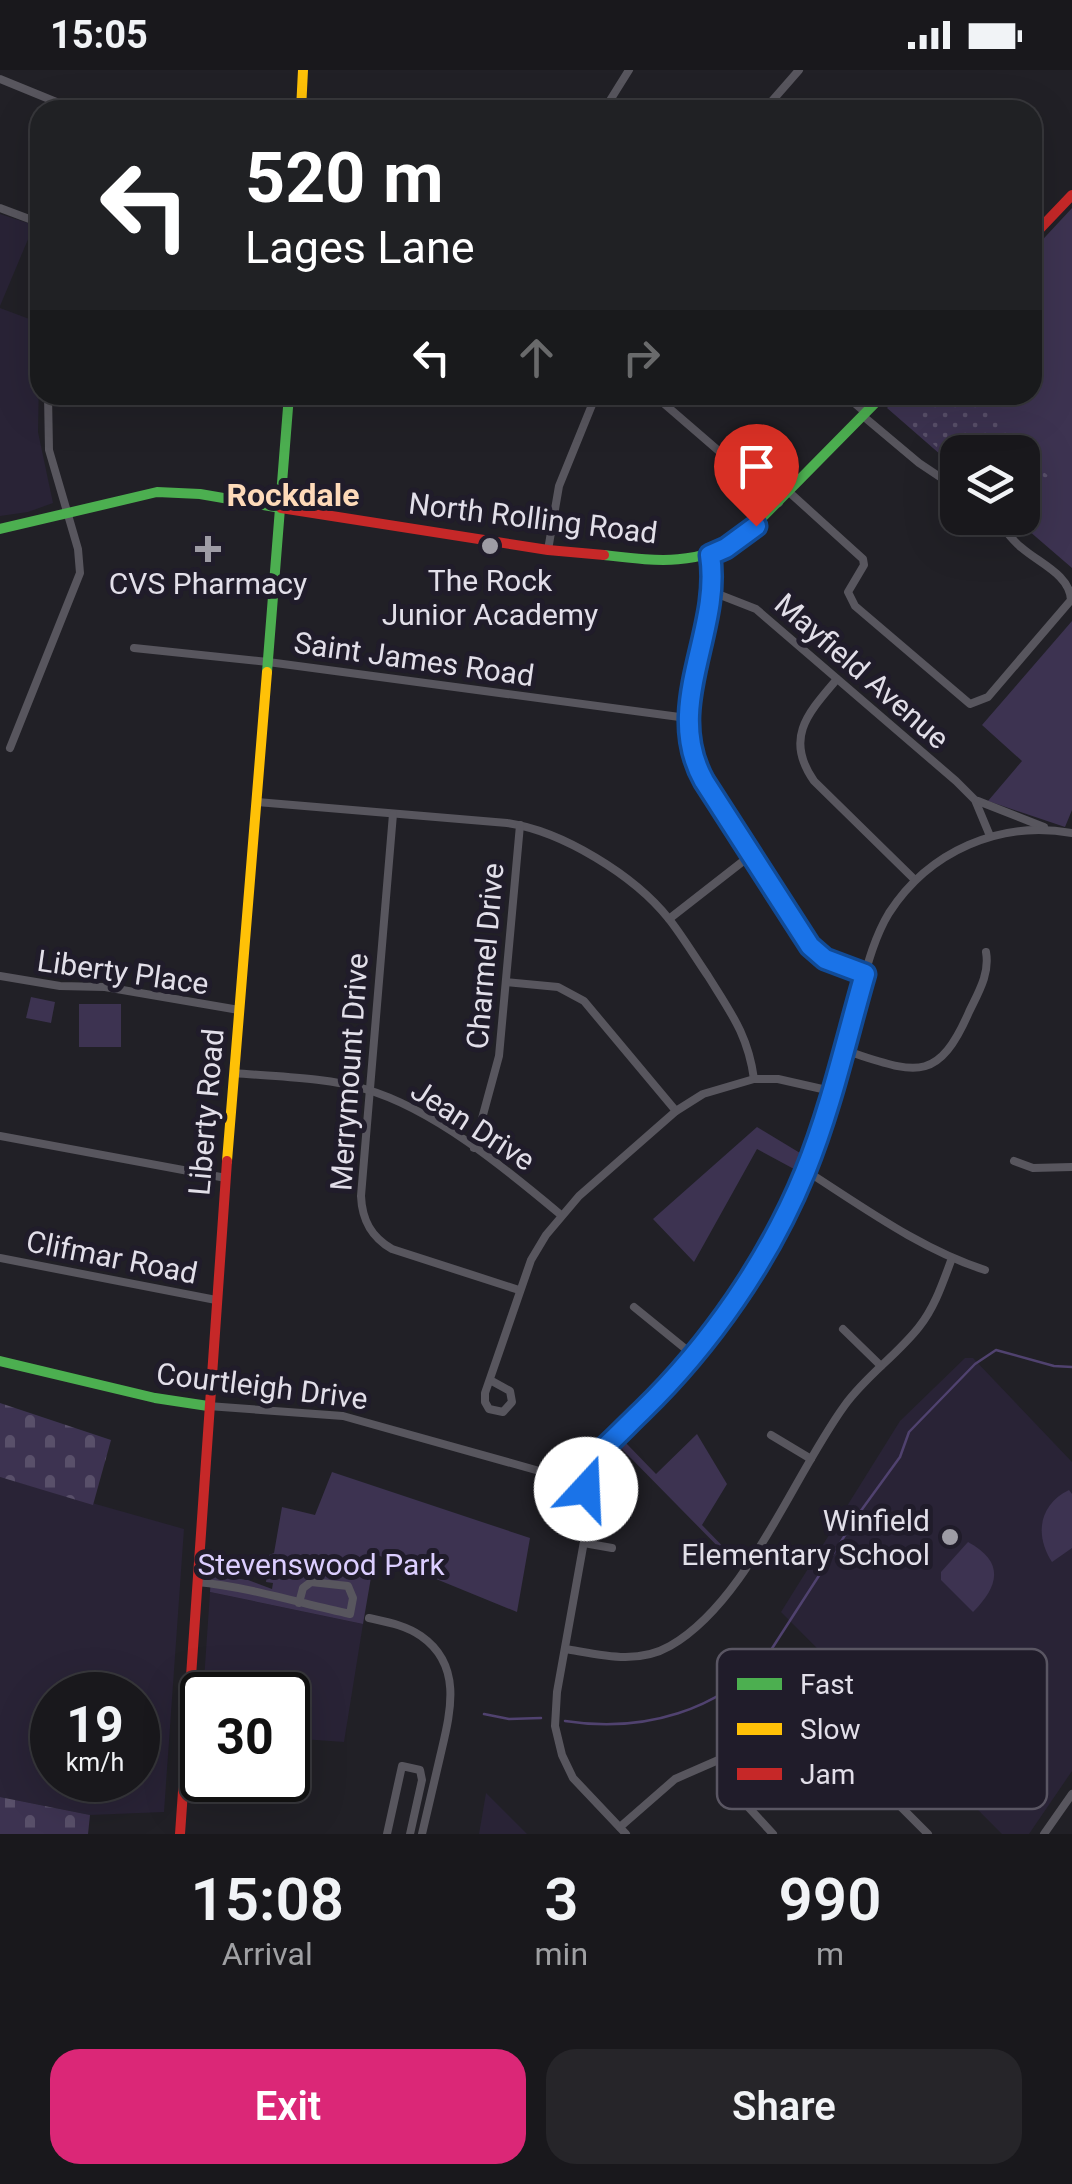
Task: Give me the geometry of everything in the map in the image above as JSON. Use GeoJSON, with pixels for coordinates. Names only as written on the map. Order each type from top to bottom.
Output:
{"type":"FeatureCollection","features":[{"type":"Feature","properties":{"kind":"main road"},"geometry":{"type":"LineString","coordinates":[[301,100],[302,70]]}},
{"type":"Feature","properties":{"kind":"main road"},"geometry":{"type":"LineString","coordinates":[[1042,226],[1072,195]]}},
{"type":"Feature","properties":{"kind":"main road","name":"Liberty Road"},"geometry":{"type":"LineString","coordinates":[[180,1834],[216,1300],[288,405]]}},
{"type":"Feature","properties":{"kind":"main road","name":"North Rolling Road"},"geometry":{"type":"LineString","coordinates":[[0,529],[157,492],[200,494],[548,550],[677,560],[710,555],[743,537],[873,405]]}},
{"type":"Feature","properties":{"kind":"main road","name":"Courtleigh Drive"},"geometry":{"type":"LineString","coordinates":[[0,1360],[155,1401],[208,1406]]}},
{"type":"Feature","properties":{"kind":"street"},"geometry":{"type":"LineString","coordinates":[[610,100],[627,72],[615,70]]}},
{"type":"Feature","properties":{"kind":"street"},"geometry":{"type":"LineString","coordinates":[[772,100],[798,70]]}},
{"type":"Feature","properties":{"kind":"street"},"geometry":{"type":"LineString","coordinates":[[0,80],[51,100]]}},
{"type":"Feature","properties":{"kind":"street"},"geometry":{"type":"LineString","coordinates":[[0,208],[30,219]]}},
{"type":"Feature","properties":{"kind":"street"},"geometry":{"type":"LineString","coordinates":[[10,748],[80,574],[78,549],[49,450],[48,405]]}},
{"type":"Feature","properties":{"kind":"street"},"geometry":{"type":"LineString","coordinates":[[548,550],[558,486],[592,405]]}},
{"type":"Feature","properties":{"kind":"street"},"geometry":{"type":"LineString","coordinates":[[665,405],[778,503]]}},
{"type":"Feature","properties":{"kind":"street"},"geometry":{"type":"LineString","coordinates":[[855,405],[940,476]]}},
{"type":"Feature","properties":{"kind":"street"},"geometry":{"type":"LineString","coordinates":[[789,492],[863,559],[848,592],[855,606],[970,704],[988,696],[1071,600],[1064,580],[1009,535]]}},
{"type":"Feature","properties":{"kind":"street"},"geometry":{"type":"LineString","coordinates":[[710,555],[710,591],[687,718],[694,762],[817,953],[865,974]]}},
{"type":"Feature","properties":{"kind":"street","name":"Mayfield Avenue"},"geometry":{"type":"LineString","coordinates":[[710,591],[756,609],[976,800],[1048,828],[1072,833]]}},
{"type":"Feature","properties":{"kind":"street","name":"Saint James Road"},"geometry":{"type":"LineString","coordinates":[[134,648],[687,718]]}},
{"type":"Feature","properties":{"kind":"street"},"geometry":{"type":"LineString","coordinates":[[837,679],[806,719],[800,741],[802,761],[814,781],[915,880]]}},
{"type":"Feature","properties":{"kind":"street","name":"Mayfield Avenue"},"geometry":{"type":"LineString","coordinates":[[976,800],[990,836],[1048,828]]}},
{"type":"Feature","properties":{"kind":"street"},"geometry":{"type":"LineString","coordinates":[[257,802],[520,824],[551,833],[638,888],[669,919],[739,1025],[750,1052],[754,1080]]}},
{"type":"Feature","properties":{"kind":"street","name":"Merrymount Drive"},"geometry":{"type":"LineString","coordinates":[[393,814],[360,1196],[364,1218],[374,1236],[392,1250],[519,1290]]}},
{"type":"Feature","properties":{"kind":"street","name":"Charmel Drive"},"geometry":{"type":"LineString","coordinates":[[474,1148],[496,1072],[520,824]]}},
{"type":"Feature","properties":{"kind":"street"},"geometry":{"type":"LineString","coordinates":[[717,1761],[675,1779],[623,1831],[574,1778],[557,1742],[555,1710],[589,1504],[579,1467],[644,1409],[693,1355],[772,1240],[806,1170],[865,974],[890,912],[915,880],[941,859],[990,836]]}},
{"type":"Feature","properties":{"kind":"street"},"geometry":{"type":"LineString","coordinates":[[669,919],[751,855]]}},
{"type":"Feature","properties":{"kind":"street"},"geometry":{"type":"LineString","coordinates":[[844,1050],[908,1069],[939,1060],[956,1043],[983,981],[988,962],[986,952]]}},
{"type":"Feature","properties":{"kind":"street","name":"Liberty Place"},"geometry":{"type":"LineString","coordinates":[[0,976],[60,986],[104,986],[240,1010]]}},
{"type":"Feature","properties":{"kind":"street"},"geometry":{"type":"LineString","coordinates":[[506,982],[558,987],[584,1001],[676,1111]]}},
{"type":"Feature","properties":{"kind":"street","name":"Jean Drive"},"geometry":{"type":"LineString","coordinates":[[234,1074],[316,1080],[369,1090],[416,1110],[561,1214]]}},
{"type":"Feature","properties":{"kind":"street"},"geometry":{"type":"LineString","coordinates":[[490,1380],[510,1391],[512,1402],[503,1412],[492,1411],[484,1402],[490,1380],[531,1260],[561,1214],[676,1111],[703,1094],[754,1080],[778,1079],[832,1091]]}},
{"type":"Feature","properties":{"kind":"street"},"geometry":{"type":"LineString","coordinates":[[0,1136],[226,1178]]}},
{"type":"Feature","properties":{"kind":"street"},"geometry":{"type":"LineString","coordinates":[[1014,1162],[1035,1168],[1072,1167]]}},
{"type":"Feature","properties":{"kind":"street"},"geometry":{"type":"LineString","coordinates":[[806,1170],[910,1236],[985,1270]]}},
{"type":"Feature","properties":{"kind":"street","name":"Clifmar Road"},"geometry":{"type":"LineString","coordinates":[[0,1258],[216,1300]]}},
{"type":"Feature","properties":{"kind":"street"},"geometry":{"type":"LineString","coordinates":[[566,1649],[612,1657],[642,1656],[685,1636],[728,1591],[847,1401],[922,1323],[952,1258]]}},
{"type":"Feature","properties":{"kind":"street"},"geometry":{"type":"LineString","coordinates":[[634,1307],[693,1355]]}},
{"type":"Feature","properties":{"kind":"street"},"geometry":{"type":"LineString","coordinates":[[843,1329],[881,1366]]}},
{"type":"Feature","properties":{"kind":"street","name":"Courtleigh Drive"},"geometry":{"type":"LineString","coordinates":[[208,1406],[343,1416],[544,1472],[579,1467]]}},
{"type":"Feature","properties":{"kind":"street"},"geometry":{"type":"LineString","coordinates":[[771,1435],[811,1459]]}},
{"type":"Feature","properties":{"kind":"street"},"geometry":{"type":"LineString","coordinates":[[584,1543],[612,1548]]}},
{"type":"Feature","properties":{"kind":"street"},"geometry":{"type":"LineString","coordinates":[[197,1582],[243,1588],[300,1603],[350,1614],[353,1598],[343,1584],[306,1584],[300,1603]]}},
{"type":"Feature","properties":{"kind":"street"},"geometry":{"type":"LineString","coordinates":[[369,1618],[420,1635],[438,1652],[449,1674],[450,1713],[422,1834]]}},
{"type":"Feature","properties":{"kind":"street"},"geometry":{"type":"LineString","coordinates":[[387,1834],[402,1766],[420,1770],[422,1780],[410,1834]]}},
{"type":"Feature","properties":{"kind":"street"},"geometry":{"type":"LineString","coordinates":[[1048,1833],[1072,1794]]}},
{"type":"Feature","properties":{"kind":"street"},"geometry":{"type":"LineString","coordinates":[[749,1809],[773,1834]]}},
{"type":"Feature","properties":{"kind":"street"},"geometry":{"type":"LineString","coordinates":[[903,1809],[928,1834]]}},
{"type":"Feature","properties":{"kind":"shaded area"},"geometry":{"type":"Polygon","coordinates":[[[0,214],[30,224],[30,235],[0,306],[0,214]]]}},
{"type":"Feature","properties":{"kind":"shaded area"},"geometry":{"type":"Polygon","coordinates":[[[0,308],[30,319],[30,405],[38,405],[38,432],[53,503],[0,516],[0,308]]]}},
{"type":"Feature","properties":{"kind":"shaded area","name":"Winfield Elementary School"},"geometry":{"type":"Polygon","coordinates":[[[965,1358],[973,1358],[1072,1462],[1072,1771],[1047,1808],[1047,1649],[818,1649],[781,1612],[900,1421],[965,1358]]]}},
{"type":"Feature","properties":{"kind":"shaded area"},"geometry":{"type":"Polygon","coordinates":[[[0,1477],[184,1529],[164,1812],[90,1815],[0,1797],[0,1477]]]}},
{"type":"Feature","properties":{"kind":"shaded area"},"geometry":{"type":"Polygon","coordinates":[[[210,1592],[363,1624],[344,1742],[310,1740],[310,1672],[205,1672],[210,1592]]]}},
{"type":"Feature","properties":{"kind":"shaded area"},"geometry":{"type":"Polygon","coordinates":[[[486,1793],[527,1834],[479,1834],[486,1793]]]}},
{"type":"Feature","properties":{"kind":"shaded area","name":"Winfield Elementary School"},"geometry":{"type":"Polygon","coordinates":[[[977,1809],[1046,1809],[1029,1834],[1002,1834],[977,1809]]]}},
{"type":"Feature","properties":{"kind":"green space"},"geometry":{"type":"Polygon","coordinates":[[[1072,208],[1072,568],[1034,535],[1040,535],[1040,435],[940,435],[940,454],[887,408],[1042,405],[1042,240],[1072,208]]]}},
{"type":"Feature","properties":{"kind":"green space"},"geometry":{"type":"Polygon","coordinates":[[[926,405],[984,405],[1014,435],[940,435],[940,450],[908,422],[926,405]]]}},
{"type":"Feature","properties":{"kind":"green space"},"geometry":{"type":"Polygon","coordinates":[[[1040,469],[1053,480],[1040,493],[1040,469]]]}},
{"type":"Feature","properties":{"kind":"green space"},"geometry":{"type":"Polygon","coordinates":[[[1072,621],[1072,810],[1065,827],[988,801],[1022,761],[982,725],[1072,621]]]}},
{"type":"Feature","properties":{"kind":"green space"},"geometry":{"type":"Polygon","coordinates":[[[31,997],[55,1002],[51,1023],[26,1018],[31,997]]]}},
{"type":"Feature","properties":{"kind":"green space"},"geometry":{"type":"Polygon","coordinates":[[[79,1004],[121,1004],[121,1047],[79,1047],[79,1004]]]}},
{"type":"Feature","properties":{"kind":"green space"},"geometry":{"type":"Polygon","coordinates":[[[757,1127],[800,1153],[794,1169],[757,1149],[694,1262],[653,1219],[757,1127]]]}},
{"type":"Feature","properties":{"kind":"green space"},"geometry":{"type":"Polygon","coordinates":[[[0,1403],[111,1440],[93,1505],[0,1477],[0,1403]]]}},
{"type":"Feature","properties":{"kind":"green space"},"geometry":{"type":"Polygon","coordinates":[[[697,1434],[727,1484],[702,1525],[737,1561],[735,1564],[620,1447],[625,1442],[656,1474],[697,1434]]]}},
{"type":"Feature","properties":{"kind":"green space","name":"Stevenswood Park"},"geometry":{"type":"Polygon","coordinates":[[[332,1472],[530,1538],[517,1612],[375,1554],[363,1624],[210,1592],[211,1575],[248,1580],[272,1589],[273,1583],[266,1582],[269,1555],[274,1553],[282,1507],[315,1515],[332,1472]]]}},
{"type":"Feature","properties":{"kind":"green space"},"geometry":{"type":"Polygon","coordinates":[[[1069,1490],[1072,1548],[1052,1562],[1043,1542],[1042,1522],[1051,1504],[1069,1490]]]}},
{"type":"Feature","properties":{"kind":"green space"},"geometry":{"type":"Polygon","coordinates":[[[968,1542],[988,1558],[994,1575],[988,1593],[973,1612],[941,1580],[941,1572],[968,1542]]]}},
{"type":"Feature","properties":{"kind":"green space"},"geometry":{"type":"Polygon","coordinates":[[[0,1797],[90,1815],[88,1834],[0,1834],[0,1797]]]}},
{"type":"Feature","properties":{"kind":"waterway"},"geometry":{"type":"LineString","coordinates":[[772,1649],[900,1457],[909,1432],[975,1364],[996,1350],[1072,1367]]}},
{"type":"Feature","properties":{"kind":"waterway"},"geometry":{"type":"LineString","coordinates":[[565,1721],[622,1724],[651,1720],[717,1696]]}},
{"type":"Feature","properties":{"kind":"waterway"},"geometry":{"type":"LineString","coordinates":[[484,1714],[509,1719],[541,1718]]}},
{"type":"Feature","properties":{"kind":"traffic: fast"},"geometry":{"type":"LineString","coordinates":[[267,672],[288,405]]}},
{"type":"Feature","properties":{"kind":"traffic: fast"},"geometry":{"type":"LineString","coordinates":[[604,555],[676,560],[726,547],[743,537],[873,405]]}},
{"type":"Feature","properties":{"kind":"traffic: fast"},"geometry":{"type":"LineString","coordinates":[[0,529],[157,492],[200,494],[281,508]]}},
{"type":"Feature","properties":{"kind":"traffic: fast"},"geometry":{"type":"LineString","coordinates":[[0,1361],[155,1398],[208,1406]]}},
{"type":"Feature","properties":{"kind":"traffic: slow"},"geometry":{"type":"LineString","coordinates":[[302,100],[303,70]]}},
{"type":"Feature","properties":{"kind":"traffic: slow"},"geometry":{"type":"LineString","coordinates":[[227,1161],[267,672]]}},
{"type":"Feature","properties":{"kind":"traffic: jam"},"geometry":{"type":"LineString","coordinates":[[1042,226],[1072,195]]}},
{"type":"Feature","properties":{"kind":"traffic: jam"},"geometry":{"type":"LineString","coordinates":[[281,508],[548,550],[604,555]]}},
{"type":"Feature","properties":{"kind":"traffic: jam"},"geometry":{"type":"LineString","coordinates":[[180,1834],[227,1161]]}},
{"type":"Feature","properties":{"kind":"place","name":"The Rock Junior Academy"},"geometry":{"type":"Point","coordinates":[490,546]}},
{"type":"Feature","properties":{"kind":"place","name":"CVS Pharmacy"},"geometry":{"type":"Point","coordinates":[208,549]}},
{"type":"Feature","properties":{"kind":"place","name":"Winfield Elementary School"},"geometry":{"type":"Point","coordinates":[950,1537]}},
{"type":"Feature","properties":{"kind":"district","name":"Rockdale"},"geometry":{"type":"Point","coordinates":[293,495]}},
{"type":"Feature","properties":{"kind":"route"},"geometry":{"type":"LineString","coordinates":[[586,1489],[579,1467],[604,1448],[675,1377],[709,1336],[772,1240],[818,1136],[865,974],[825,959],[810,946],[704,781],[690,752],[688,707],[710,591],[710,555],[756,526]]}}]}
